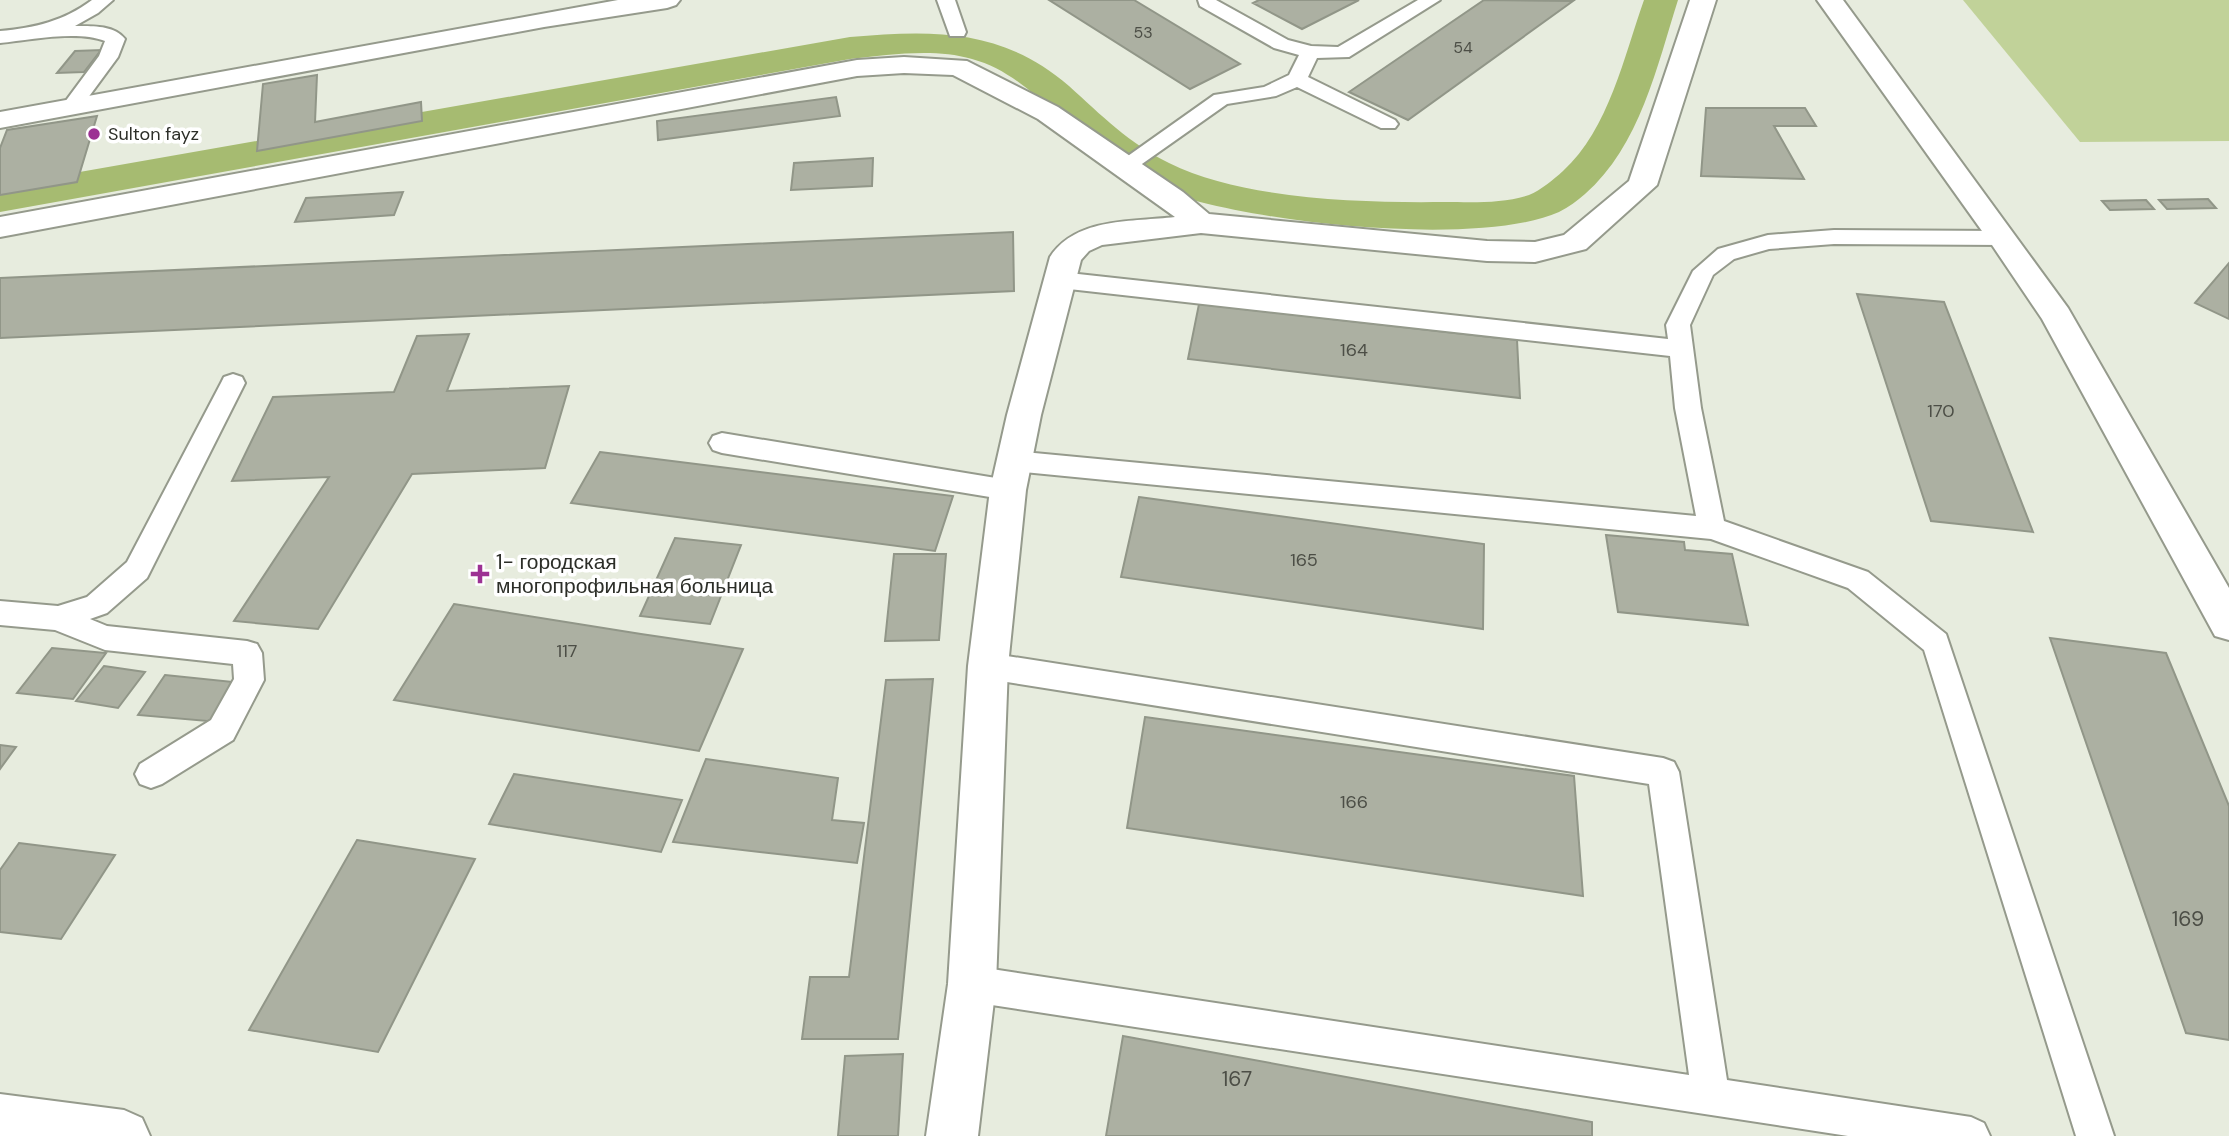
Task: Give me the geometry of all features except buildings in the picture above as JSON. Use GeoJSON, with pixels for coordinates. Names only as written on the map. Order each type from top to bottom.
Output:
{"type":"FeatureCollection","features":[{"type":"Feature","properties":{"kind":"street"},"geometry":{"type":"LineString","coordinates":[[952,1136],[972,984],[988,666],[1011,475],[1066,257],[1078,244],[1095,236],[1200,223],[1487,251],[1535,252],[1575,242],[1642,185],[1703,0]]}},
{"type":"Feature","properties":{"kind":"street"},"geometry":{"type":"LineString","coordinates":[[1830,0],[2003,238],[2056,316],[2229,624]]}},
{"type":"Feature","properties":{"kind":"street"},"geometry":{"type":"LineString","coordinates":[[0,120],[544,19],[662,1]]}},
{"type":"Feature","properties":{"kind":"street"},"geometry":{"type":"LineString","coordinates":[[0,227],[332,168],[844,71],[904,65],[958,67],[1048,113],[1172,198],[1200,223]]}},
{"type":"Feature","properties":{"kind":"street"},"geometry":{"type":"LineString","coordinates":[[0,1120],[124,1136]]}},
{"type":"Feature","properties":{"kind":"lane"},"geometry":{"type":"LineString","coordinates":[[44,33],[79,18],[104,0]]}},
{"type":"Feature","properties":{"kind":"lane"},"geometry":{"type":"LineString","coordinates":[[946,0],[957,32]]}},
{"type":"Feature","properties":{"kind":"lane"},"geometry":{"type":"LineString","coordinates":[[1206,1],[1281,44],[1310,52],[1342,53],[1431,0]]}},
{"type":"Feature","properties":{"kind":"lane"},"geometry":{"type":"LineString","coordinates":[[0,37],[96,31],[116,39],[108,57],[72,106]]}},
{"type":"Feature","properties":{"kind":"lane"},"geometry":{"type":"LineString","coordinates":[[1125,167],[1221,99],[1269,92],[1297,79],[1310,52]]}},
{"type":"Feature","properties":{"kind":"lane"},"geometry":{"type":"LineString","coordinates":[[1297,79],[1388,124]]}},
{"type":"Feature","properties":{"kind":"lane"},"geometry":{"type":"LineString","coordinates":[[1712,528],[1688,408],[1678,325],[1704,271],[1726,254],[1768,242],[1834,237],[2003,238]]}},
{"type":"Feature","properties":{"kind":"lane"},"geometry":{"type":"LineString","coordinates":[[1060,280],[1681,349]]}},
{"type":"Feature","properties":{"kind":"lane"},"geometry":{"type":"LineString","coordinates":[[58,618],[97,605],[137,570],[233,383]]}},
{"type":"Feature","properties":{"kind":"lane"},"geometry":{"type":"LineString","coordinates":[[722,443],[1011,475],[1712,528],[1858,580],[1936,643],[2095,1136]]}},
{"type":"Feature","properties":{"kind":"lane"},"geometry":{"type":"LineString","coordinates":[[0,613],[58,618],[106,638],[247,653],[249,680],[222,730],[151,774]]}},
{"type":"Feature","properties":{"kind":"lane"},"geometry":{"type":"LineString","coordinates":[[988,666],[1663,772],[1711,1096]]}},
{"type":"Feature","properties":{"kind":"lane"},"geometry":{"type":"LineString","coordinates":[[972,984],[1971,1136]]}},
{"type":"Feature","properties":{"kind":"green space"},"geometry":{"type":"Polygon","coordinates":[[[1963,0],[2229,0],[2229,141],[2080,142],[1963,0]]]}},
{"type":"Feature","properties":{"kind":"waterway"},"geometry":{"type":"LineString","coordinates":[[0,199],[850,48],[927,43],[983,51],[1016,64],[1043,83],[1122,153],[1154,172],[1187,186],[1259,202],[1366,213],[1471,215],[1513,211],[1542,204],[1558,195],[1581,176],[1596,157],[1609,137],[1630,92],[1661,0]]}},
{"type":"Feature","properties":{"kind":"place","name":"Sulton fayz"},"geometry":{"type":"Point","coordinates":[94,134]}},
{"type":"Feature","properties":{"kind":"place","name":"1- городская многопрофильная больница"},"geometry":{"type":"Point","coordinates":[480,574]}}]}
